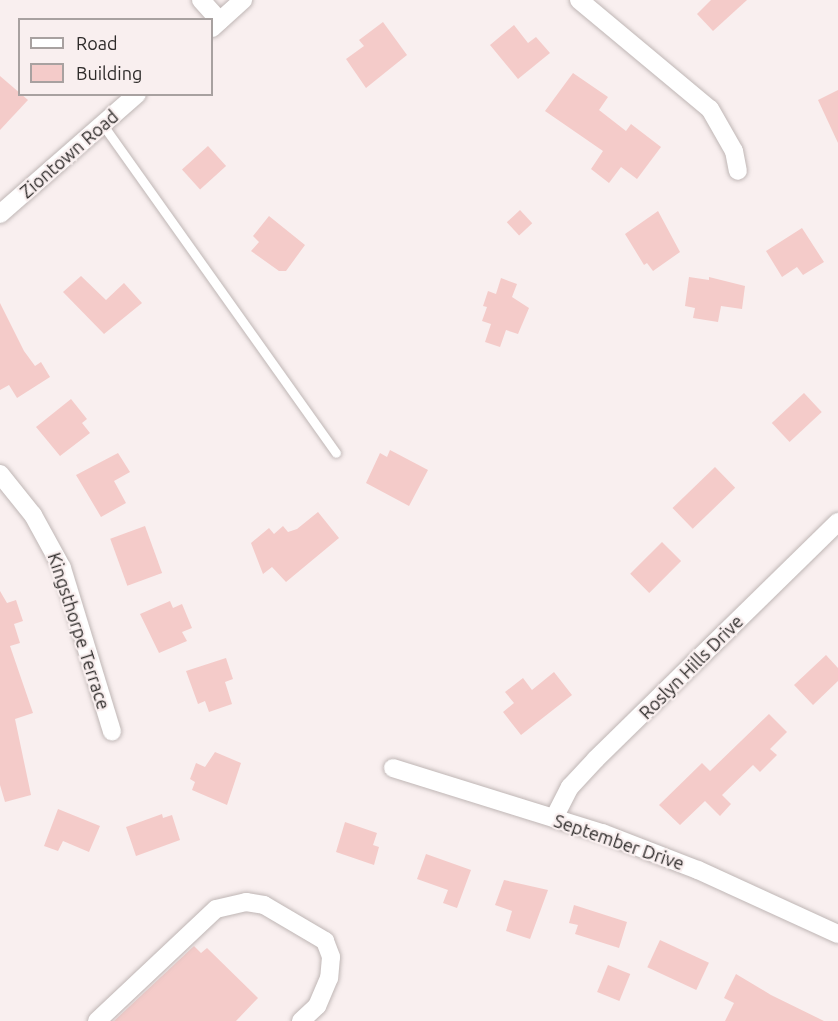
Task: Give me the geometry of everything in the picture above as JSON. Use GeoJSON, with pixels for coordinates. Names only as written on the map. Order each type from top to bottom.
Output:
{"type":"FeatureCollection","features":[{"type":"Feature","properties":{"kind":"street"},"geometry":{"type":"LineString","coordinates":[[201,0],[212,18]]}},
{"type":"Feature","properties":{"kind":"street"},"geometry":{"type":"LineString","coordinates":[[216,25],[243,0]]}},
{"type":"Feature","properties":{"kind":"street"},"geometry":{"type":"LineString","coordinates":[[579,0],[710,109],[734,151],[738,171]]}},
{"type":"Feature","properties":{"kind":"street","name":"Ziontown Road"},"geometry":{"type":"LineString","coordinates":[[0,214],[135,96]]}},
{"type":"Feature","properties":{"kind":"street","name":"Kingsthorpe Terrace"},"geometry":{"type":"LineString","coordinates":[[0,474],[33,515],[62,568],[112,732]]}},
{"type":"Feature","properties":{"kind":"street","name":"Roslyn Hills Drive"},"geometry":{"type":"LineString","coordinates":[[554,818],[570,787],[596,759],[838,522]]}},
{"type":"Feature","properties":{"kind":"street","name":"September Drive"},"geometry":{"type":"LineString","coordinates":[[393,768],[554,818],[698,870],[838,934]]}},
{"type":"Feature","properties":{"kind":"street"},"geometry":{"type":"LineString","coordinates":[[97,1021],[216,909],[246,902],[264,905],[325,941],[331,957],[329,978],[317,1006],[301,1021]]}},
{"type":"Feature","properties":{"kind":"lane"},"geometry":{"type":"LineString","coordinates":[[103,125],[336,453]]}},
{"type":"Feature","properties":{"kind":"building"},"geometry":{"type":"Polygon","coordinates":[[[711,0],[747,0],[713,31],[697,14],[711,0]]]}},
{"type":"Feature","properties":{"kind":"building"},"geometry":{"type":"Polygon","coordinates":[[[383,22],[407,55],[366,88],[346,59],[364,46],[359,40],[383,22]]]}},
{"type":"Feature","properties":{"kind":"building"},"geometry":{"type":"Polygon","coordinates":[[[514,25],[528,43],[536,37],[550,53],[518,79],[490,45],[514,25]]]}},
{"type":"Feature","properties":{"kind":"building"},"geometry":{"type":"Polygon","coordinates":[[[573,73],[608,97],[599,110],[626,131],[631,124],[661,147],[637,179],[621,167],[609,183],[591,169],[603,151],[545,111],[573,73]]]}},
{"type":"Feature","properties":{"kind":"building"},"geometry":{"type":"Polygon","coordinates":[[[0,76],[18,91],[18,96],[23,96],[28,100],[0,130],[0,76]]]}},
{"type":"Feature","properties":{"kind":"building"},"geometry":{"type":"Polygon","coordinates":[[[838,90],[838,143],[818,100],[838,90]]]}},
{"type":"Feature","properties":{"kind":"building"},"geometry":{"type":"Polygon","coordinates":[[[208,146],[226,166],[200,189],[182,169],[208,146]]]}},
{"type":"Feature","properties":{"kind":"building"},"geometry":{"type":"Polygon","coordinates":[[[520,210],[532,223],[519,235],[507,222],[520,210]]]}},
{"type":"Feature","properties":{"kind":"building"},"geometry":{"type":"Polygon","coordinates":[[[658,211],[680,252],[653,271],[647,263],[644,265],[625,234],[658,211]]]}},
{"type":"Feature","properties":{"kind":"building"},"geometry":{"type":"Polygon","coordinates":[[[269,216],[305,245],[286,271],[279,271],[251,251],[259,242],[253,236],[269,216]]]}},
{"type":"Feature","properties":{"kind":"building"},"geometry":{"type":"Polygon","coordinates":[[[802,228],[824,262],[803,275],[797,267],[782,277],[766,251],[802,228]]]}},
{"type":"Feature","properties":{"kind":"building"},"geometry":{"type":"Polygon","coordinates":[[[81,276],[106,300],[124,283],[142,303],[104,334],[63,292],[81,276]]]}},
{"type":"Feature","properties":{"kind":"building"},"geometry":{"type":"Polygon","coordinates":[[[689,277],[709,280],[709,277],[745,286],[742,309],[721,306],[718,322],[693,318],[695,308],[685,306],[689,277]]]}},
{"type":"Feature","properties":{"kind":"building"},"geometry":{"type":"Polygon","coordinates":[[[501,278],[517,284],[512,297],[529,308],[518,334],[506,330],[500,347],[485,342],[491,324],[482,321],[487,307],[483,306],[488,291],[496,294],[501,278]]]}},
{"type":"Feature","properties":{"kind":"building"},"geometry":{"type":"Polygon","coordinates":[[[0,303],[24,351],[35,366],[41,362],[50,377],[17,398],[9,385],[0,390],[0,303]]]}},
{"type":"Feature","properties":{"kind":"building"},"geometry":{"type":"Polygon","coordinates":[[[804,393],[822,412],[790,442],[772,423],[804,393]]]}},
{"type":"Feature","properties":{"kind":"building"},"geometry":{"type":"Polygon","coordinates":[[[71,399],[87,419],[82,423],[90,433],[60,456],[36,427],[71,399]]]}},
{"type":"Feature","properties":{"kind":"building"},"geometry":{"type":"Polygon","coordinates":[[[390,450],[428,470],[409,506],[366,483],[380,453],[387,457],[390,450]]]}},
{"type":"Feature","properties":{"kind":"building"},"geometry":{"type":"Polygon","coordinates":[[[118,453],[130,472],[114,481],[126,503],[101,517],[76,475],[118,453]]]}},
{"type":"Feature","properties":{"kind":"building"},"geometry":{"type":"Polygon","coordinates":[[[715,467],[735,488],[693,529],[673,508],[715,467]]]}},
{"type":"Feature","properties":{"kind":"building"},"geometry":{"type":"Polygon","coordinates":[[[318,512],[339,538],[286,582],[272,567],[263,574],[251,543],[269,528],[274,534],[283,526],[288,532],[297,529],[318,512]]]}},
{"type":"Feature","properties":{"kind":"building"},"geometry":{"type":"Polygon","coordinates":[[[145,526],[162,573],[127,586],[110,539],[145,526]]]}},
{"type":"Feature","properties":{"kind":"building"},"geometry":{"type":"Polygon","coordinates":[[[662,542],[681,561],[649,593],[630,574],[662,542]]]}},
{"type":"Feature","properties":{"kind":"building"},"geometry":{"type":"Polygon","coordinates":[[[0,591],[7,603],[16,600],[23,621],[14,624],[20,643],[10,646],[33,713],[15,719],[31,795],[5,802],[0,785],[0,591]]]}},
{"type":"Feature","properties":{"kind":"building"},"geometry":{"type":"Polygon","coordinates":[[[170,601],[173,608],[182,604],[192,628],[182,632],[187,641],[159,653],[140,614],[170,601]]]}},
{"type":"Feature","properties":{"kind":"building"},"geometry":{"type":"Polygon","coordinates":[[[826,655],[838,668],[838,681],[813,705],[794,685],[826,655]]]}},
{"type":"Feature","properties":{"kind":"building"},"geometry":{"type":"Polygon","coordinates":[[[226,658],[233,679],[225,682],[232,704],[209,712],[205,701],[198,704],[186,671],[226,658]]]}},
{"type":"Feature","properties":{"kind":"building"},"geometry":{"type":"Polygon","coordinates":[[[554,672],[572,695],[521,735],[503,712],[514,703],[505,692],[523,678],[532,690],[554,672]]]}},
{"type":"Feature","properties":{"kind":"building"},"geometry":{"type":"Polygon","coordinates":[[[769,714],[787,732],[770,749],[777,755],[760,772],[753,765],[722,795],[731,804],[720,816],[705,801],[680,825],[659,805],[702,763],[710,771],[769,714]]]}},
{"type":"Feature","properties":{"kind":"building"},"geometry":{"type":"Polygon","coordinates":[[[215,752],[241,763],[227,805],[192,790],[195,782],[190,779],[196,763],[205,767],[215,752]]]}},
{"type":"Feature","properties":{"kind":"building"},"geometry":{"type":"Polygon","coordinates":[[[58,809],[100,826],[89,852],[63,841],[58,851],[44,846],[58,809]]]}},
{"type":"Feature","properties":{"kind":"building"},"geometry":{"type":"Polygon","coordinates":[[[162,814],[163,818],[172,815],[180,840],[136,856],[126,827],[162,814]]]}},
{"type":"Feature","properties":{"kind":"building"},"geometry":{"type":"Polygon","coordinates":[[[345,822],[377,833],[373,845],[379,847],[374,865],[336,852],[345,822]]]}},
{"type":"Feature","properties":{"kind":"building"},"geometry":{"type":"Polygon","coordinates":[[[426,854],[471,870],[457,908],[443,903],[448,890],[417,879],[426,854]]]}},
{"type":"Feature","properties":{"kind":"building"},"geometry":{"type":"Polygon","coordinates":[[[504,880],[548,890],[530,939],[506,931],[512,911],[495,905],[504,880]]]}},
{"type":"Feature","properties":{"kind":"building"},"geometry":{"type":"Polygon","coordinates":[[[574,905],[627,922],[619,948],[575,934],[578,925],[569,923],[574,905]]]}},
{"type":"Feature","properties":{"kind":"building"},"geometry":{"type":"Polygon","coordinates":[[[660,940],[709,963],[696,990],[647,967],[660,940]]]}},
{"type":"Feature","properties":{"kind":"building"},"geometry":{"type":"Polygon","coordinates":[[[194,946],[201,953],[207,948],[258,998],[236,1021],[114,1021],[194,946]]]}},
{"type":"Feature","properties":{"kind":"building"},"geometry":{"type":"Polygon","coordinates":[[[608,965],[630,974],[619,1001],[597,992],[608,965]]]}},
{"type":"Feature","properties":{"kind":"building"},"geometry":{"type":"Polygon","coordinates":[[[736,974],[771,995],[824,1021],[725,1021],[734,1003],[724,998],[736,974]]]}}]}
